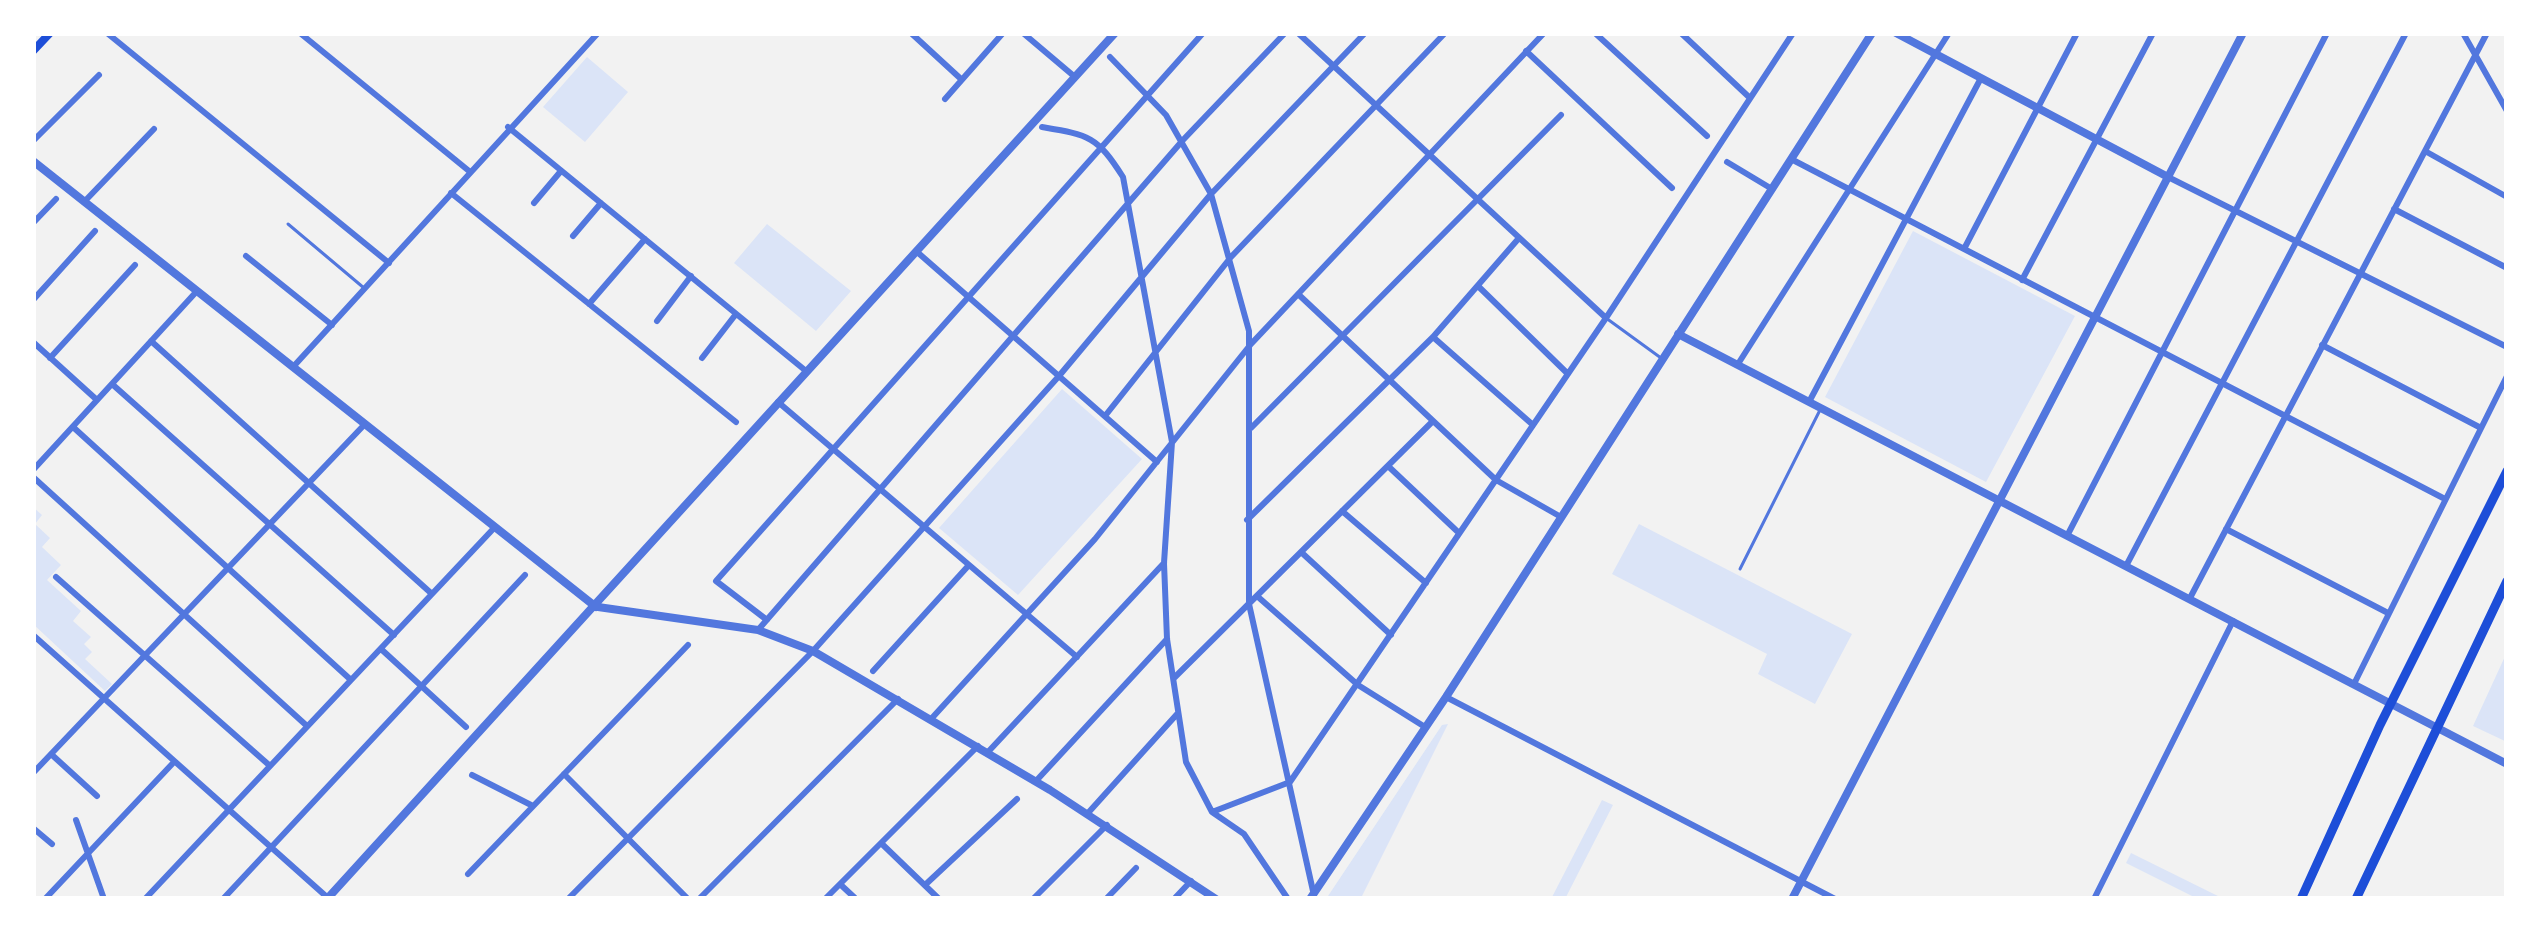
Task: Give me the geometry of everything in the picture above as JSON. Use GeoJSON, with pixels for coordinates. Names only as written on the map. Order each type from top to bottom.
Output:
{"type":"FeatureCollection","features":[{"type":"Feature","properties":{"kind":"main road"},"geometry":{"type":"LineString","coordinates":[[33,50],[50,33]]}},
{"type":"Feature","properties":{"kind":"main road"},"geometry":{"type":"LineString","coordinates":[[2302,899],[2391,703],[2507,470]]}},
{"type":"Feature","properties":{"kind":"main road"},"geometry":{"type":"LineString","coordinates":[[2356,899],[2507,580]]}},
{"type":"Feature","properties":{"kind":"street"},"geometry":{"type":"LineString","coordinates":[[106,33],[388,263]]}},
{"type":"Feature","properties":{"kind":"street"},"geometry":{"type":"LineString","coordinates":[[300,33],[469,171]]}},
{"type":"Feature","properties":{"kind":"street"},"geometry":{"type":"LineString","coordinates":[[293,368],[598,33]]}},
{"type":"Feature","properties":{"kind":"street"},"geometry":{"type":"LineString","coordinates":[[911,33],[961,80]]}},
{"type":"Feature","properties":{"kind":"street"},"geometry":{"type":"LineString","coordinates":[[945,99],[1003,33]]}},
{"type":"Feature","properties":{"kind":"street"},"geometry":{"type":"LineString","coordinates":[[1023,33],[1075,76]]}},
{"type":"Feature","properties":{"kind":"street"},"geometry":{"type":"LineString","coordinates":[[33,635],[328,898],[1115,33]]}},
{"type":"Feature","properties":{"kind":"street"},"geometry":{"type":"LineString","coordinates":[[767,620],[716,581],[1203,33]]}},
{"type":"Feature","properties":{"kind":"street"},"geometry":{"type":"LineString","coordinates":[[758,630],[1183,140],[1285,33]]}},
{"type":"Feature","properties":{"kind":"street"},"geometry":{"type":"LineString","coordinates":[[1298,33],[1606,318]]}},
{"type":"Feature","properties":{"kind":"street"},"geometry":{"type":"LineString","coordinates":[[568,899],[813,651],[1059,376],[1211,194],[1365,33]]}},
{"type":"Feature","properties":{"kind":"street"},"geometry":{"type":"LineString","coordinates":[[1105,416],[1231,257],[1444,33]]}},
{"type":"Feature","properties":{"kind":"street"},"geometry":{"type":"LineString","coordinates":[[932,718],[1095,539],[1251,344],[1544,33]]}},
{"type":"Feature","properties":{"kind":"street"},"geometry":{"type":"LineString","coordinates":[[1595,33],[1707,136]]}},
{"type":"Feature","properties":{"kind":"street"},"geometry":{"type":"LineString","coordinates":[[1681,33],[1750,98]]}},
{"type":"Feature","properties":{"kind":"street"},"geometry":{"type":"LineString","coordinates":[[1774,33],[1786,43]]}},
{"type":"Feature","properties":{"kind":"street"},"geometry":{"type":"LineString","coordinates":[[1212,812],[1290,782],[1606,318],[1792,33]]}},
{"type":"Feature","properties":{"kind":"street"},"geometry":{"type":"LineString","coordinates":[[1311,895],[1446,697],[1872,33]]}},
{"type":"Feature","properties":{"kind":"street"},"geometry":{"type":"LineString","coordinates":[[1896,33],[2168,177],[2507,347]]}},
{"type":"Feature","properties":{"kind":"street"},"geometry":{"type":"LineString","coordinates":[[1737,365],[1948,33]]}},
{"type":"Feature","properties":{"kind":"street"},"geometry":{"type":"LineString","coordinates":[[1964,249],[2077,33]]}},
{"type":"Feature","properties":{"kind":"street"},"geometry":{"type":"LineString","coordinates":[[2022,280],[2153,33]]}},
{"type":"Feature","properties":{"kind":"street"},"geometry":{"type":"LineString","coordinates":[[1792,899],[2243,33]]}},
{"type":"Feature","properties":{"kind":"street"},"geometry":{"type":"LineString","coordinates":[[2067,536],[2327,33]]}},
{"type":"Feature","properties":{"kind":"street"},"geometry":{"type":"LineString","coordinates":[[2126,566],[2406,33]]}},
{"type":"Feature","properties":{"kind":"street"},"geometry":{"type":"LineString","coordinates":[[2464,33],[2507,111]]}},
{"type":"Feature","properties":{"kind":"street"},"geometry":{"type":"LineString","coordinates":[[2189,599],[2487,33]]}},
{"type":"Feature","properties":{"kind":"street"},"geometry":{"type":"LineString","coordinates":[[1526,52],[1672,188]]}},
{"type":"Feature","properties":{"kind":"street"},"geometry":{"type":"LineString","coordinates":[[1110,57],[1147,93],[1183,140],[1211,194],[1231,257],[1251,344],[1249,604],[1311,895]]}},
{"type":"Feature","properties":{"kind":"street"},"geometry":{"type":"LineString","coordinates":[[33,142],[99,75]]}},
{"type":"Feature","properties":{"kind":"street"},"geometry":{"type":"LineString","coordinates":[[1809,402],[1981,77]]}},
{"type":"Feature","properties":{"kind":"street"},"geometry":{"type":"LineString","coordinates":[[1250,430],[1561,115]]}},
{"type":"Feature","properties":{"kind":"street"},"geometry":{"type":"LineString","coordinates":[[508,127],[806,371]]}},
{"type":"Feature","properties":{"kind":"street"},"geometry":{"type":"LineString","coordinates":[[1042,127],[1073,132],[1102,144],[1123,177],[1172,442],[1164,563],[1167,639],[1186,762],[1212,812],[1244,834],[1288,899]]}},
{"type":"Feature","properties":{"kind":"street"},"geometry":{"type":"LineString","coordinates":[[84,202],[154,129]]}},
{"type":"Feature","properties":{"kind":"street"},"geometry":{"type":"LineString","coordinates":[[2425,151],[2507,197]]}},
{"type":"Feature","properties":{"kind":"street"},"geometry":{"type":"LineString","coordinates":[[1791,159],[2445,500]]}},
{"type":"Feature","properties":{"kind":"street"},"geometry":{"type":"LineString","coordinates":[[33,161],[596,607],[758,630],[813,651],[1036,781],[1216,899]]}},
{"type":"Feature","properties":{"kind":"street"},"geometry":{"type":"LineString","coordinates":[[1727,162],[1772,189]]}},
{"type":"Feature","properties":{"kind":"street"},"geometry":{"type":"LineString","coordinates":[[534,203],[561,170]]}},
{"type":"Feature","properties":{"kind":"street"},"geometry":{"type":"LineString","coordinates":[[451,193],[736,422]]}},
{"type":"Feature","properties":{"kind":"street"},"geometry":{"type":"LineString","coordinates":[[33,223],[56,199]]}},
{"type":"Feature","properties":{"kind":"street"},"geometry":{"type":"LineString","coordinates":[[573,236],[601,203]]}},
{"type":"Feature","properties":{"kind":"street"},"geometry":{"type":"LineString","coordinates":[[2394,209],[2507,268]]}},
{"type":"Feature","properties":{"kind":"street"},"geometry":{"type":"LineString","coordinates":[[33,300],[95,231]]}},
{"type":"Feature","properties":{"kind":"street"},"geometry":{"type":"LineString","coordinates":[[1247,520],[1433,337],[1520,238]]}},
{"type":"Feature","properties":{"kind":"street"},"geometry":{"type":"LineString","coordinates":[[589,304],[645,239]]}},
{"type":"Feature","properties":{"kind":"street"},"geometry":{"type":"LineString","coordinates":[[914,250],[1157,462]]}},
{"type":"Feature","properties":{"kind":"street"},"geometry":{"type":"LineString","coordinates":[[246,256],[332,325]]}},
{"type":"Feature","properties":{"kind":"street"},"geometry":{"type":"LineString","coordinates":[[50,358],[135,265]]}},
{"type":"Feature","properties":{"kind":"street"},"geometry":{"type":"LineString","coordinates":[[657,321],[691,277]]}},
{"type":"Feature","properties":{"kind":"street"},"geometry":{"type":"LineString","coordinates":[[1479,287],[1568,374]]}},
{"type":"Feature","properties":{"kind":"street"},"geometry":{"type":"LineString","coordinates":[[197,291],[33,473],[307,726]]}},
{"type":"Feature","properties":{"kind":"street"},"geometry":{"type":"LineString","coordinates":[[1298,294],[1496,480],[1561,517]]}},
{"type":"Feature","properties":{"kind":"street"},"geometry":{"type":"LineString","coordinates":[[703,358],[736,314]]}},
{"type":"Feature","properties":{"kind":"street"},"geometry":{"type":"LineString","coordinates":[[1678,334],[2507,764]]}},
{"type":"Feature","properties":{"kind":"street"},"geometry":{"type":"LineString","coordinates":[[1433,337],[1533,425]]}},
{"type":"Feature","properties":{"kind":"street"},"geometry":{"type":"LineString","coordinates":[[151,341],[433,594]]}},
{"type":"Feature","properties":{"kind":"street"},"geometry":{"type":"LineString","coordinates":[[33,342],[97,400]]}},
{"type":"Feature","properties":{"kind":"street"},"geometry":{"type":"LineString","coordinates":[[2322,345],[2481,428]]}},
{"type":"Feature","properties":{"kind":"street"},"geometry":{"type":"LineString","coordinates":[[2354,684],[2507,376]]}},
{"type":"Feature","properties":{"kind":"street"},"geometry":{"type":"LineString","coordinates":[[112,384],[394,635]]}},
{"type":"Feature","properties":{"kind":"street"},"geometry":{"type":"LineString","coordinates":[[778,402],[1077,657]]}},
{"type":"Feature","properties":{"kind":"street"},"geometry":{"type":"LineString","coordinates":[[1174,678],[1433,422]]}},
{"type":"Feature","properties":{"kind":"street"},"geometry":{"type":"LineString","coordinates":[[33,772],[365,424]]}},
{"type":"Feature","properties":{"kind":"street"},"geometry":{"type":"LineString","coordinates":[[73,427],[351,680]]}},
{"type":"Feature","properties":{"kind":"street"},"geometry":{"type":"LineString","coordinates":[[1388,466],[1460,533]]}},
{"type":"Feature","properties":{"kind":"street"},"geometry":{"type":"LineString","coordinates":[[1342,512],[1426,583]]}},
{"type":"Feature","properties":{"kind":"street"},"geometry":{"type":"LineString","coordinates":[[145,899],[495,527]]}},
{"type":"Feature","properties":{"kind":"street"},"geometry":{"type":"LineString","coordinates":[[2226,529],[2389,614]]}},
{"type":"Feature","properties":{"kind":"street"},"geometry":{"type":"LineString","coordinates":[[1301,552],[1391,634]]}},
{"type":"Feature","properties":{"kind":"street"},"geometry":{"type":"LineString","coordinates":[[988,752],[1164,563]]}},
{"type":"Feature","properties":{"kind":"street"},"geometry":{"type":"LineString","coordinates":[[873,671],[969,565]]}},
{"type":"Feature","properties":{"kind":"street"},"geometry":{"type":"LineString","coordinates":[[223,899],[525,575]]}},
{"type":"Feature","properties":{"kind":"street"},"geometry":{"type":"LineString","coordinates":[[56,577],[270,766]]}},
{"type":"Feature","properties":{"kind":"street"},"geometry":{"type":"LineString","coordinates":[[1257,596],[1358,685],[1425,727]]}},
{"type":"Feature","properties":{"kind":"street"},"geometry":{"type":"LineString","coordinates":[[2094,899],[2233,622]]}},
{"type":"Feature","properties":{"kind":"street"},"geometry":{"type":"LineString","coordinates":[[1036,781],[1167,639]]}},
{"type":"Feature","properties":{"kind":"street"},"geometry":{"type":"LineString","coordinates":[[468,874],[688,645]]}},
{"type":"Feature","properties":{"kind":"street"},"geometry":{"type":"LineString","coordinates":[[381,649],[466,727]]}},
{"type":"Feature","properties":{"kind":"street"},"geometry":{"type":"LineString","coordinates":[[1446,697],[1835,899]]}},
{"type":"Feature","properties":{"kind":"street"},"geometry":{"type":"LineString","coordinates":[[699,899],[898,699]]}},
{"type":"Feature","properties":{"kind":"street"},"geometry":{"type":"LineString","coordinates":[[1088,813],[1179,712]]}},
{"type":"Feature","properties":{"kind":"street"},"geometry":{"type":"LineString","coordinates":[[825,899],[979,746]]}},
{"type":"Feature","properties":{"kind":"street"},"geometry":{"type":"LineString","coordinates":[[51,754],[97,796]]}},
{"type":"Feature","properties":{"kind":"street"},"geometry":{"type":"LineString","coordinates":[[45,899],[175,761]]}},
{"type":"Feature","properties":{"kind":"street"},"geometry":{"type":"LineString","coordinates":[[565,773],[688,899]]}},
{"type":"Feature","properties":{"kind":"street"},"geometry":{"type":"LineString","coordinates":[[472,775],[533,806]]}},
{"type":"Feature","properties":{"kind":"street"},"geometry":{"type":"LineString","coordinates":[[925,885],[1017,799]]}},
{"type":"Feature","properties":{"kind":"street"},"geometry":{"type":"LineString","coordinates":[[76,820],[104,899]]}},
{"type":"Feature","properties":{"kind":"street"},"geometry":{"type":"LineString","coordinates":[[1033,899],[1107,825]]}},
{"type":"Feature","properties":{"kind":"street"},"geometry":{"type":"LineString","coordinates":[[33,828],[52,844]]}},
{"type":"Feature","properties":{"kind":"street"},"geometry":{"type":"LineString","coordinates":[[881,843],[939,899]]}},
{"type":"Feature","properties":{"kind":"street"},"geometry":{"type":"LineString","coordinates":[[1106,899],[1136,868]]}},
{"type":"Feature","properties":{"kind":"street"},"geometry":{"type":"LineString","coordinates":[[1174,899],[1191,881]]}},
{"type":"Feature","properties":{"kind":"street"},"geometry":{"type":"LineString","coordinates":[[840,884],[856,899]]}},
{"type":"Feature","properties":{"kind":"lane"},"geometry":{"type":"LineString","coordinates":[[288,224],[365,289]]}},
{"type":"Feature","properties":{"kind":"lane"},"geometry":{"type":"LineString","coordinates":[[1606,318],[1663,359]]}},
{"type":"Feature","properties":{"kind":"lane"},"geometry":{"type":"LineString","coordinates":[[1740,569],[1820,408]]}},
{"type":"Feature","properties":{"kind":"shaded area"},"geometry":{"type":"Polygon","coordinates":[[[587,57],[628,92],[585,142],[543,107],[587,57]]]}},
{"type":"Feature","properties":{"kind":"shaded area"},"geometry":{"type":"Polygon","coordinates":[[[767,224],[851,291],[816,331],[734,263],[767,224]]]}},
{"type":"Feature","properties":{"kind":"shaded area"},"geometry":{"type":"Polygon","coordinates":[[[1913,231],[2075,316],[1986,482],[1825,397],[1913,231]]]}},
{"type":"Feature","properties":{"kind":"shaded area"},"geometry":{"type":"Polygon","coordinates":[[[1062,389],[1142,459],[1018,595],[939,528],[1062,389]]]}},
{"type":"Feature","properties":{"kind":"shaded area"},"geometry":{"type":"Polygon","coordinates":[[[33,507],[42,515],[35,524],[50,538],[42,547],[61,565],[47,580],[81,611],[73,621],[91,637],[84,644],[92,652],[85,659],[112,684],[105,691],[33,624],[33,507]]]}},
{"type":"Feature","properties":{"kind":"shaded area"},"geometry":{"type":"Polygon","coordinates":[[[1639,524],[1852,634],[1815,704],[1758,674],[1767,654],[1612,574],[1639,524]]]}},
{"type":"Feature","properties":{"kind":"shaded area"},"geometry":{"type":"Polygon","coordinates":[[[2507,652],[2507,742],[2473,726],[2507,652]]]}},
{"type":"Feature","properties":{"kind":"shaded area"},"geometry":{"type":"Polygon","coordinates":[[[1448,724],[1362,896],[1366,899],[1326,899],[1442,725],[1448,724]]]}},
{"type":"Feature","properties":{"kind":"shaded area"},"geometry":{"type":"Polygon","coordinates":[[[1602,800],[1613,805],[1565,899],[1551,899],[1602,800]]]}},
{"type":"Feature","properties":{"kind":"shaded area"},"geometry":{"type":"Polygon","coordinates":[[[2131,853],[2224,899],[2198,899],[2126,863],[2131,853]]]}}]}
